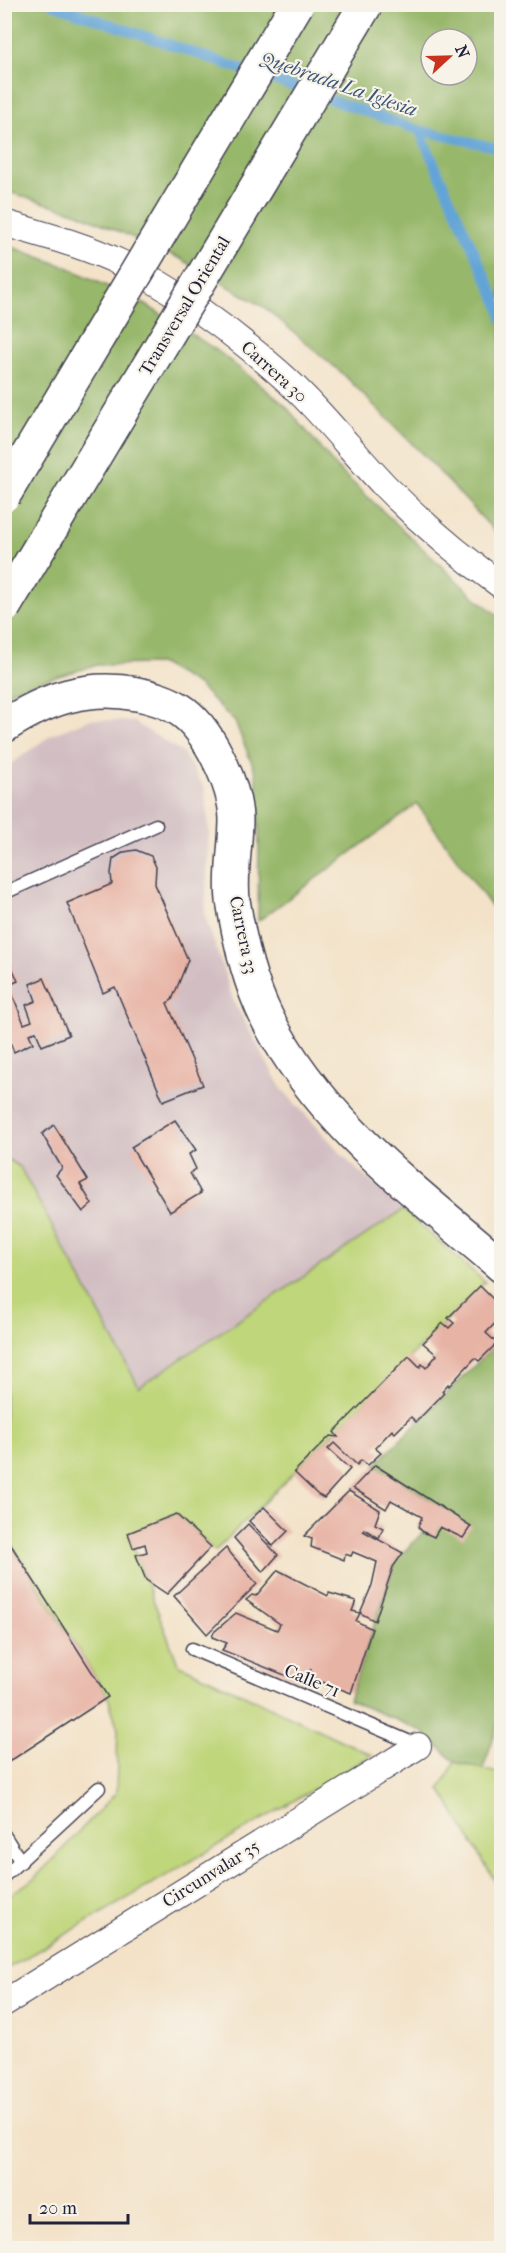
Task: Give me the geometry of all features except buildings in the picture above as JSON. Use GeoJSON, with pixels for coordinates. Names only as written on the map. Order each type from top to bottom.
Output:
{"type":"FeatureCollection","features":[{"type":"Feature","properties":{"kind":"main road"},"geometry":{"type":"LineString","coordinates":[[4,495],[297,4]]}},
{"type":"Feature","properties":{"kind":"main road","name":"Transversal Oriental"},"geometry":{"type":"LineString","coordinates":[[4,607],[366,4]]}},
{"type":"Feature","properties":{"kind":"main road","name":"Carrera 33"},"geometry":{"type":"LineString","coordinates":[[4,726],[27,711],[55,699],[85,691],[117,690],[144,695],[180,709],[205,735],[226,773],[236,816],[233,898],[250,973],[266,1016],[299,1072],[331,1113],[365,1148],[501,1266]]}},
{"type":"Feature","properties":{"kind":"street","name":"Carrera 30"},"geometry":{"type":"LineString","coordinates":[[4,223],[76,244],[121,263],[170,292],[236,338],[279,373],[385,486],[432,531],[501,586]]}},
{"type":"Feature","properties":{"kind":"street","name":"Circunvalar 35"},"geometry":{"type":"LineString","coordinates":[[4,2003],[418,1746]]}},
{"type":"Feature","properties":{"kind":"lane"},"geometry":{"type":"LineString","coordinates":[[4,892],[156,825]]}},
{"type":"Feature","properties":{"kind":"lane","name":"Calle 71"},"geometry":{"type":"LineString","coordinates":[[192,1649],[418,1746]]}},
{"type":"Feature","properties":{"kind":"lane"},"geometry":{"type":"LineString","coordinates":[[4,1876],[99,1788]]}},
{"type":"Feature","properties":{"kind":"lane"},"geometry":{"type":"LineString","coordinates":[[4,1835],[21,1862]]}},
{"type":"Feature","properties":{"kind":"shaded area"},"geometry":{"type":"Polygon","coordinates":[[[91,719],[134,722],[183,753],[205,789],[209,832],[205,916],[234,1002],[281,1088],[350,1163],[403,1210],[139,1387],[20,1167],[5,1157],[4,769],[51,735],[91,719]]]}},
{"type":"Feature","properties":{"kind":"green space"},"geometry":{"type":"Polygon","coordinates":[[[4,5],[501,5],[501,538],[343,374],[264,307],[181,259],[78,213],[5,191],[4,5]]]}},
{"type":"Feature","properties":{"kind":"green space"},"geometry":{"type":"Polygon","coordinates":[[[4,244],[69,268],[146,305],[218,351],[285,405],[337,468],[470,593],[501,618],[501,920],[417,804],[258,921],[259,833],[256,773],[235,722],[198,685],[161,664],[97,665],[14,689],[5,697],[4,244]]]}},
{"type":"Feature","properties":{"kind":"green space"},"geometry":{"type":"Polygon","coordinates":[[[4,1157],[20,1167],[139,1387],[403,1210],[485,1282],[215,1551],[176,1514],[128,1534],[178,1664],[372,1755],[5,1970],[5,1898],[35,1878],[116,1793],[118,1729],[108,1697],[5,1534],[4,1157]]]}},
{"type":"Feature","properties":{"kind":"green space"},"geometry":{"type":"Polygon","coordinates":[[[501,1339],[502,1712],[483,1769],[455,1762],[422,1731],[349,1700],[396,1560],[445,1510],[375,1465],[501,1339]]]}},
{"type":"Feature","properties":{"kind":"green space"},"geometry":{"type":"Polygon","coordinates":[[[455,1762],[501,1774],[501,1891],[440,1789],[455,1762]]]}},
{"type":"Feature","properties":{"kind":"waterway","name":"Quebrada La Iglesia"},"geometry":{"type":"LineString","coordinates":[[52,4],[419,130],[502,149]]}},
{"type":"Feature","properties":{"kind":"waterway","name":"Quebrada La Iglesia"},"geometry":{"type":"LineString","coordinates":[[419,130],[499,306],[502,319]]}}]}
